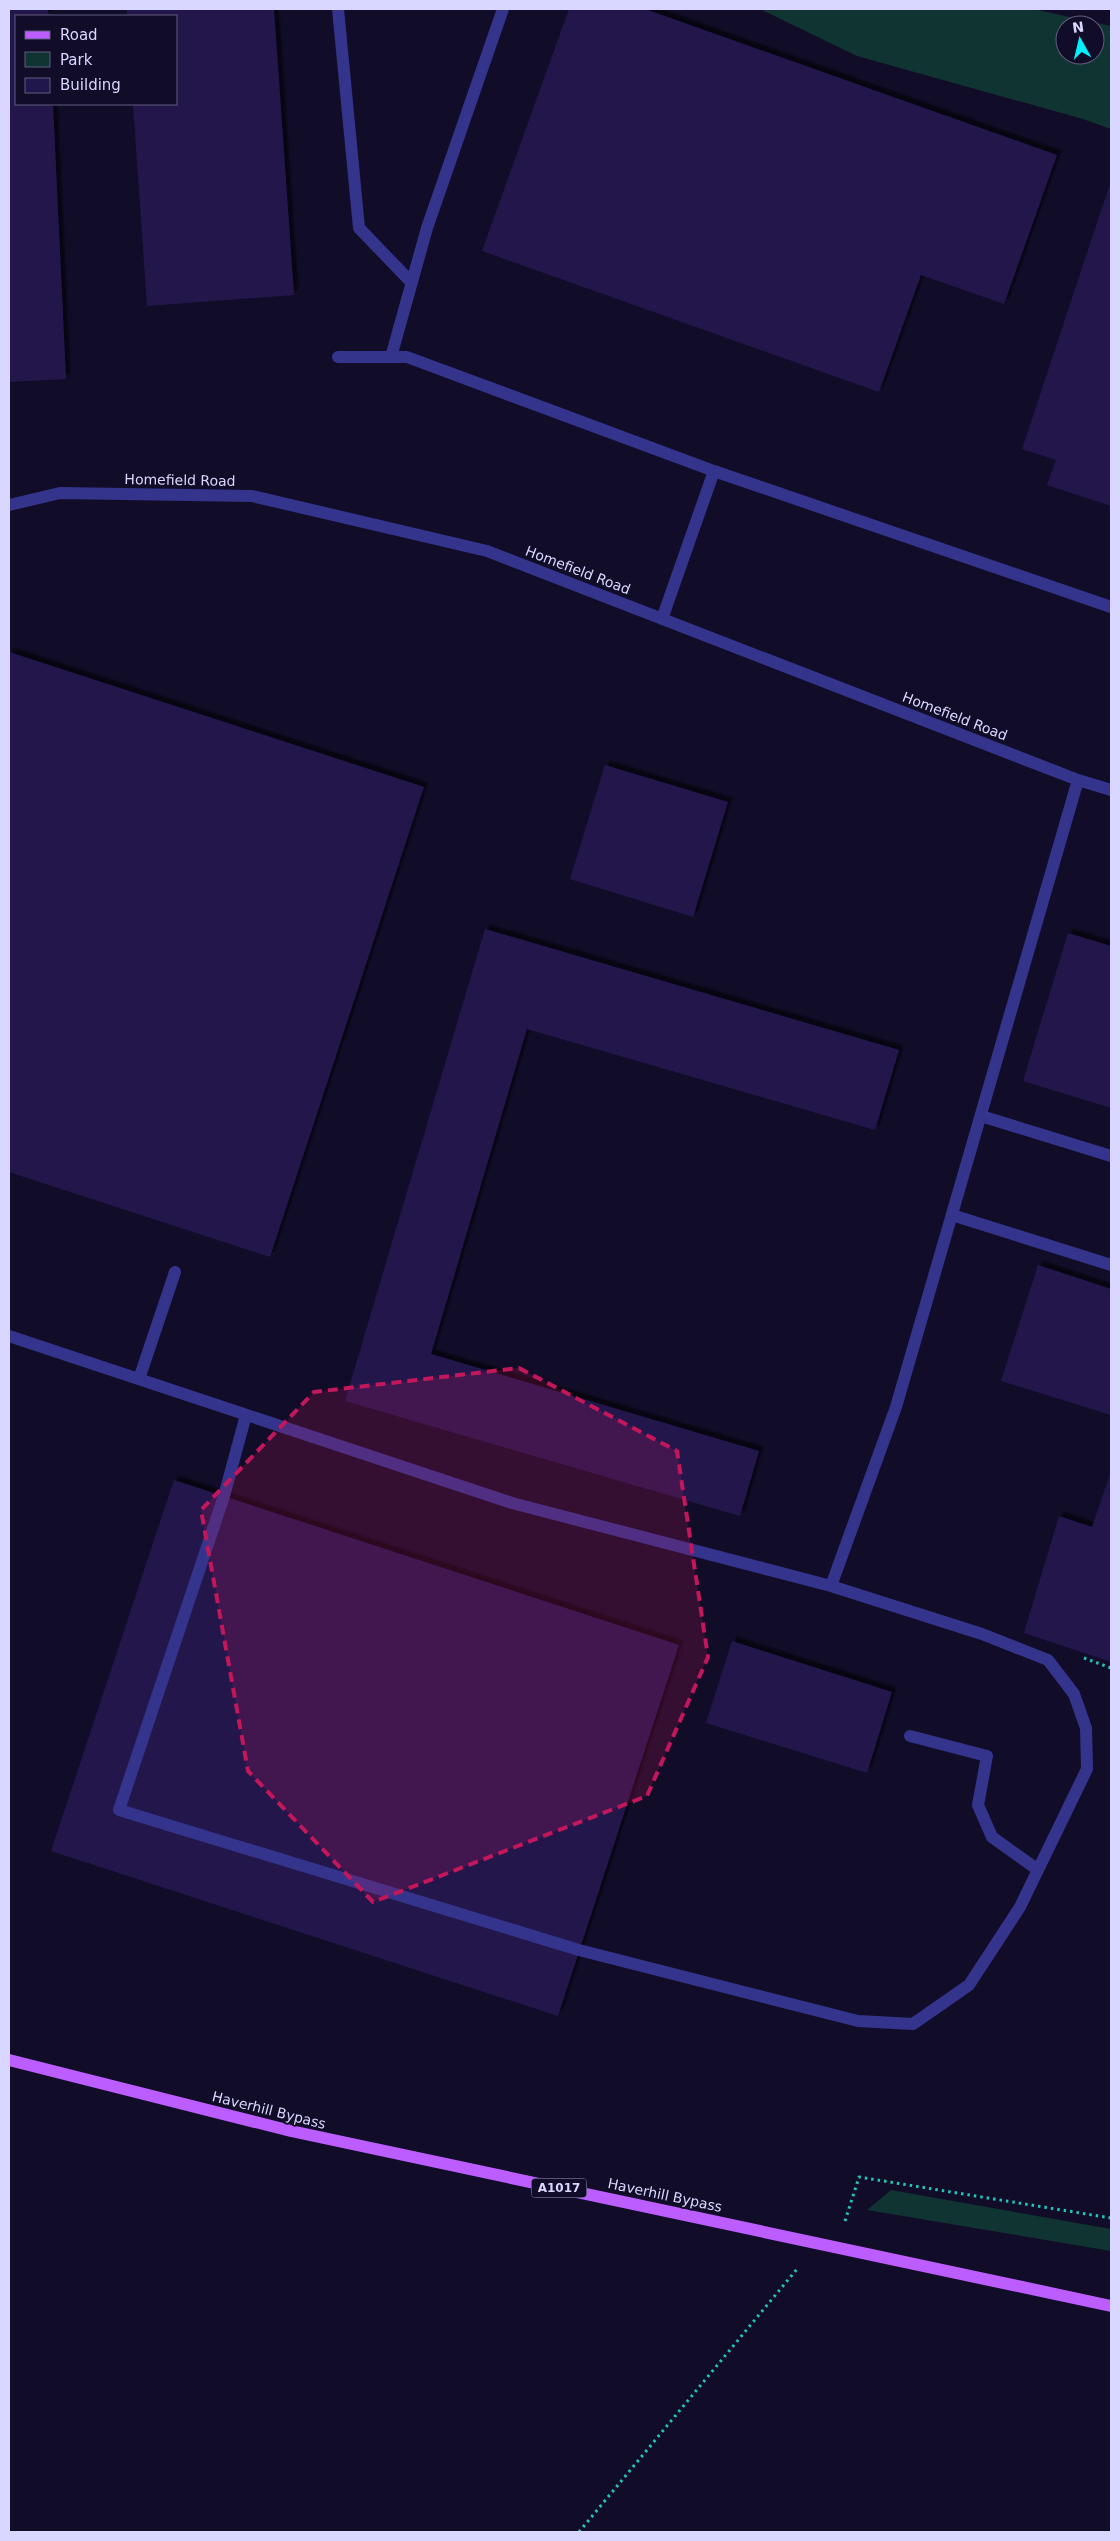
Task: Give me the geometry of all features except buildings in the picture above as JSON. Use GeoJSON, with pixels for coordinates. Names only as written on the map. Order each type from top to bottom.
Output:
{"type":"FeatureCollection","features":[{"type":"Feature","properties":{"kind":"main road","name":"Haverhill Bypass"},"geometry":{"type":"LineString","coordinates":[[9,2060],[291,2132],[1111,2306]]}},
{"type":"Feature","properties":{"kind":"street"},"geometry":{"type":"LineString","coordinates":[[338,9],[359,228],[412,283]]}},
{"type":"Feature","properties":{"kind":"street"},"geometry":{"type":"LineString","coordinates":[[390,357],[428,228],[504,9]]}},
{"type":"Feature","properties":{"kind":"street"},"geometry":{"type":"LineString","coordinates":[[338,357],[407,357],[714,471],[1111,606]]}},
{"type":"Feature","properties":{"kind":"street"},"geometry":{"type":"LineString","coordinates":[[662,619],[714,471]]}},
{"type":"Feature","properties":{"kind":"street","name":"Homefield Road"},"geometry":{"type":"LineString","coordinates":[[9,504],[60,493],[252,496],[487,550],[1078,780],[1111,790]]}},
{"type":"Feature","properties":{"kind":"street"},"geometry":{"type":"LineString","coordinates":[[831,1586],[896,1407],[1078,780]]}},
{"type":"Feature","properties":{"kind":"street"},"geometry":{"type":"LineString","coordinates":[[980,1116],[1111,1156]]}},
{"type":"Feature","properties":{"kind":"street"},"geometry":{"type":"LineString","coordinates":[[952,1215],[1111,1265]]}},
{"type":"Feature","properties":{"kind":"street"},"geometry":{"type":"LineString","coordinates":[[139,1379],[175,1272]]}},
{"type":"Feature","properties":{"kind":"street"},"geometry":{"type":"LineString","coordinates":[[9,1336],[512,1503],[831,1586],[982,1634],[1048,1660],[1074,1694],[1086,1728],[1087,1769],[1020,1906],[969,1985],[913,2024],[858,2022],[579,1950],[120,1810],[224,1496],[246,1415]]}},
{"type":"Feature","properties":{"kind":"street"},"geometry":{"type":"LineString","coordinates":[[910,1736],[986,1756],[978,1805],[992,1837],[1038,1870]]}},
{"type":"Feature","properties":{"kind":"path"},"geometry":{"type":"LineString","coordinates":[[837,2248],[859,2177],[1111,2218]]}},
{"type":"Feature","properties":{"kind":"path"},"geometry":{"type":"LineString","coordinates":[[579,2532],[818,2243]]}},
{"type":"Feature","properties":{"kind":"highlighted area"},"geometry":{"type":"Polygon","coordinates":[[[519,1368],[677,1451],[708,1657],[647,1796],[373,1902],[248,1771],[201,1510],[314,1392],[519,1368]]]}},
{"type":"Feature","properties":{"kind":"green space"},"geometry":{"type":"Polygon","coordinates":[[[760,9],[1033,9],[1061,15],[1055,15],[1055,65],[1105,65],[1105,25],[1111,26],[1111,129],[1083,119],[857,56],[760,9]]]}},
{"type":"Feature","properties":{"kind":"green space"},"geometry":{"type":"Polygon","coordinates":[[[891,2190],[1111,2229],[1111,2251],[867,2210],[891,2190]]]}}]}
